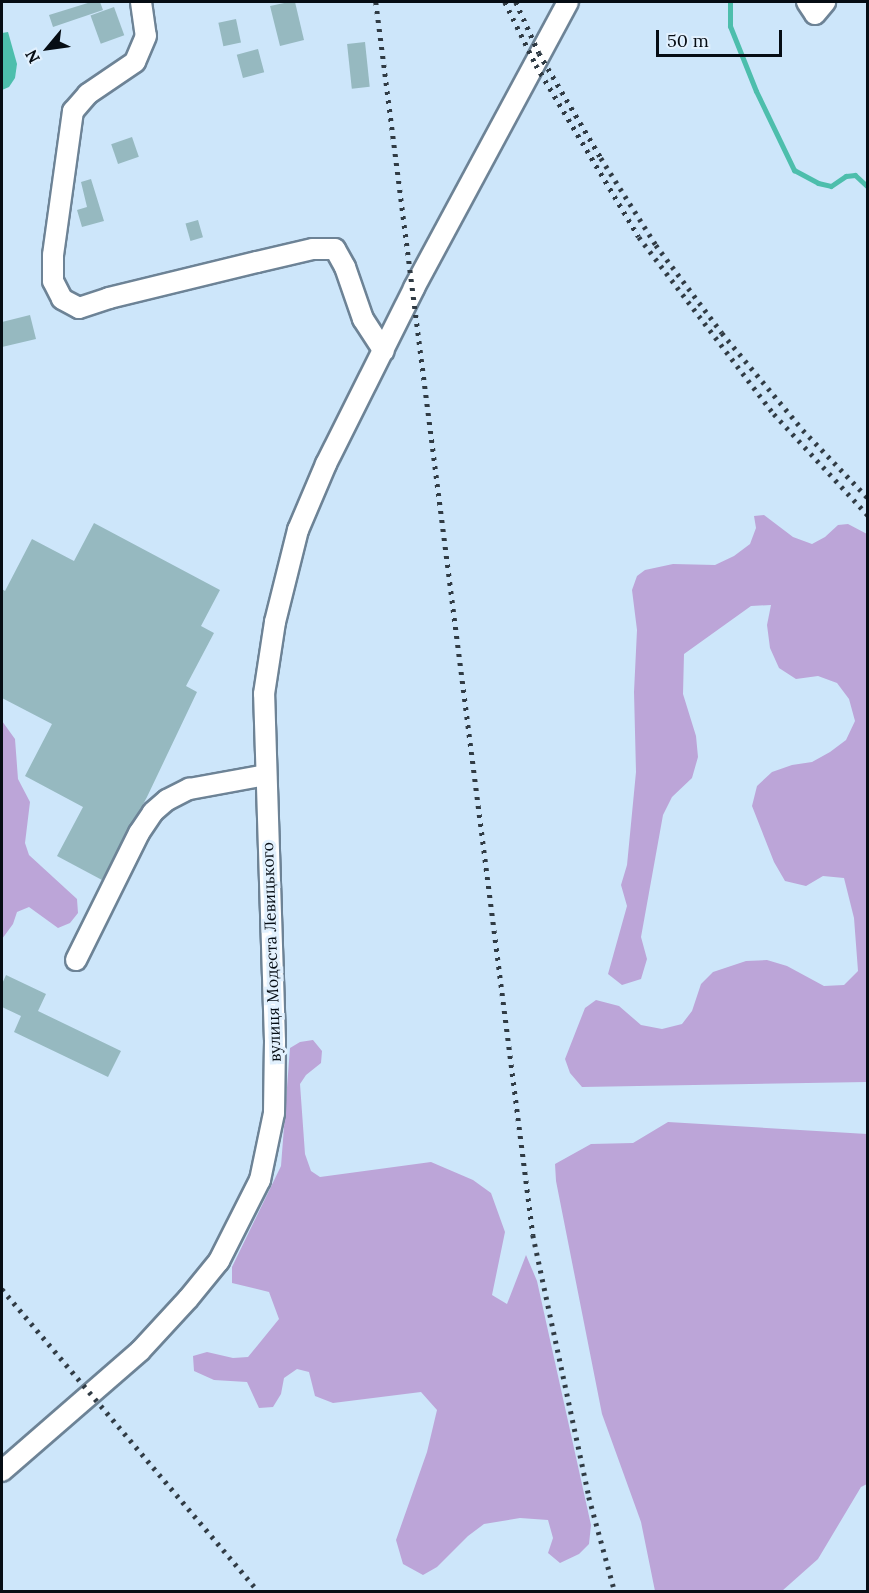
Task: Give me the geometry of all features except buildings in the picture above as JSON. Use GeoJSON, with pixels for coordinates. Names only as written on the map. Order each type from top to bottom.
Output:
{"type":"FeatureCollection","features":[{"type":"Feature","properties":{"kind":"street"},"geometry":{"type":"LineString","coordinates":[[141,2],[146,36],[135,62],[88,94],[73,111],[53,255],[53,281],[62,299],[79,309],[109,298],[291,254],[313,249],[335,249],[345,267],[363,319],[384,351]]}},
{"type":"Feature","properties":{"kind":"street","name":"вулиця Модеста Левицького"},"geometry":{"type":"LineString","coordinates":[[2,1471],[140,1351],[188,1299],[219,1262],[261,1180],[274,1113],[275,1041],[264,694],[274,622],[298,530],[326,464],[414,288],[568,2]]}},
{"type":"Feature","properties":{"kind":"street"},"geometry":{"type":"LineString","coordinates":[[807,2],[815,14],[825,2]]}},
{"type":"Feature","properties":{"kind":"street"},"geometry":{"type":"LineString","coordinates":[[76,960],[139,833],[153,812],[167,800],[189,789],[266,775]]}},
{"type":"Feature","properties":{"kind":"shaded area"},"geometry":{"type":"Polygon","coordinates":[[[8,32],[17,64],[15,78],[9,87],[2,90],[2,33],[8,32]]]}},
{"type":"Feature","properties":{"kind":"shaded area"},"geometry":{"type":"Polygon","coordinates":[[[764,515],[793,537],[812,544],[825,537],[838,525],[848,524],[867,534],[867,1082],[582,1087],[570,1073],[565,1059],[585,1008],[596,1000],[619,1006],[641,1025],[662,1029],[682,1024],[692,1011],[701,984],[713,972],[746,961],[767,960],[787,966],[824,986],[844,985],[858,971],[854,918],[844,878],[823,876],[806,886],[785,881],[774,862],[752,806],[757,786],[772,772],[792,765],[812,762],[830,752],[846,740],[855,721],[849,699],[837,683],[818,676],[796,679],[779,668],[770,648],[767,625],[771,605],[751,606],[684,654],[683,694],[696,736],[698,757],[692,778],[672,797],[663,815],[641,937],[647,959],[641,979],[622,985],[608,974],[627,906],[621,885],[627,865],[636,772],[634,692],[637,630],[632,590],[637,576],[645,570],[673,564],[715,565],[734,556],[750,544],[756,528],[754,516],[764,515]]]}},
{"type":"Feature","properties":{"kind":"shaded area"},"geometry":{"type":"Polygon","coordinates":[[[2,721],[15,739],[18,779],[30,802],[25,843],[29,855],[77,899],[78,913],[70,923],[58,928],[29,907],[17,912],[13,924],[2,939],[2,721]]]}},
{"type":"Feature","properties":{"kind":"shaded area"},"geometry":{"type":"Polygon","coordinates":[[[313,1040],[322,1051],[321,1063],[306,1075],[300,1084],[305,1154],[311,1171],[320,1177],[431,1162],[473,1180],[491,1193],[505,1232],[492,1295],[507,1304],[526,1255],[537,1281],[591,1525],[589,1544],[579,1554],[560,1563],[548,1553],[553,1538],[548,1520],[520,1518],[484,1524],[468,1536],[437,1567],[423,1575],[403,1564],[396,1540],[427,1452],[437,1410],[421,1392],[333,1403],[315,1396],[309,1372],[297,1369],[284,1378],[281,1394],[273,1407],[259,1408],[247,1382],[214,1380],[194,1371],[193,1356],[207,1352],[233,1358],[248,1357],[279,1319],[269,1292],[232,1283],[232,1267],[281,1166],[290,1048],[300,1042],[313,1040]]]}},
{"type":"Feature","properties":{"kind":"shaded area"},"geometry":{"type":"Polygon","coordinates":[[[668,1122],[867,1134],[867,1484],[861,1487],[818,1559],[782,1591],[655,1591],[641,1522],[602,1414],[556,1181],[555,1164],[591,1144],[633,1143],[668,1122]]]}},
{"type":"Feature","properties":{"kind":"waterway"},"geometry":{"type":"LineString","coordinates":[[730,2],[730,26],[756,91],[794,170],[818,183],[831,186],[846,176],[855,175],[868,187]]}},
{"type":"Feature","properties":{"kind":"railway"},"geometry":{"type":"LineString","coordinates":[[376,2],[533,1235],[589,1497],[615,1592]]}},
{"type":"Feature","properties":{"kind":"railway"},"geometry":{"type":"LineString","coordinates":[[505,2],[536,65],[639,237],[774,414],[868,515]]}},
{"type":"Feature","properties":{"kind":"railway"},"geometry":{"type":"LineString","coordinates":[[516,2],[539,53],[656,245],[722,333],[803,430],[868,498]]}},
{"type":"Feature","properties":{"kind":"railway"},"geometry":{"type":"LineString","coordinates":[[2,1289],[259,1592]]}}]}
